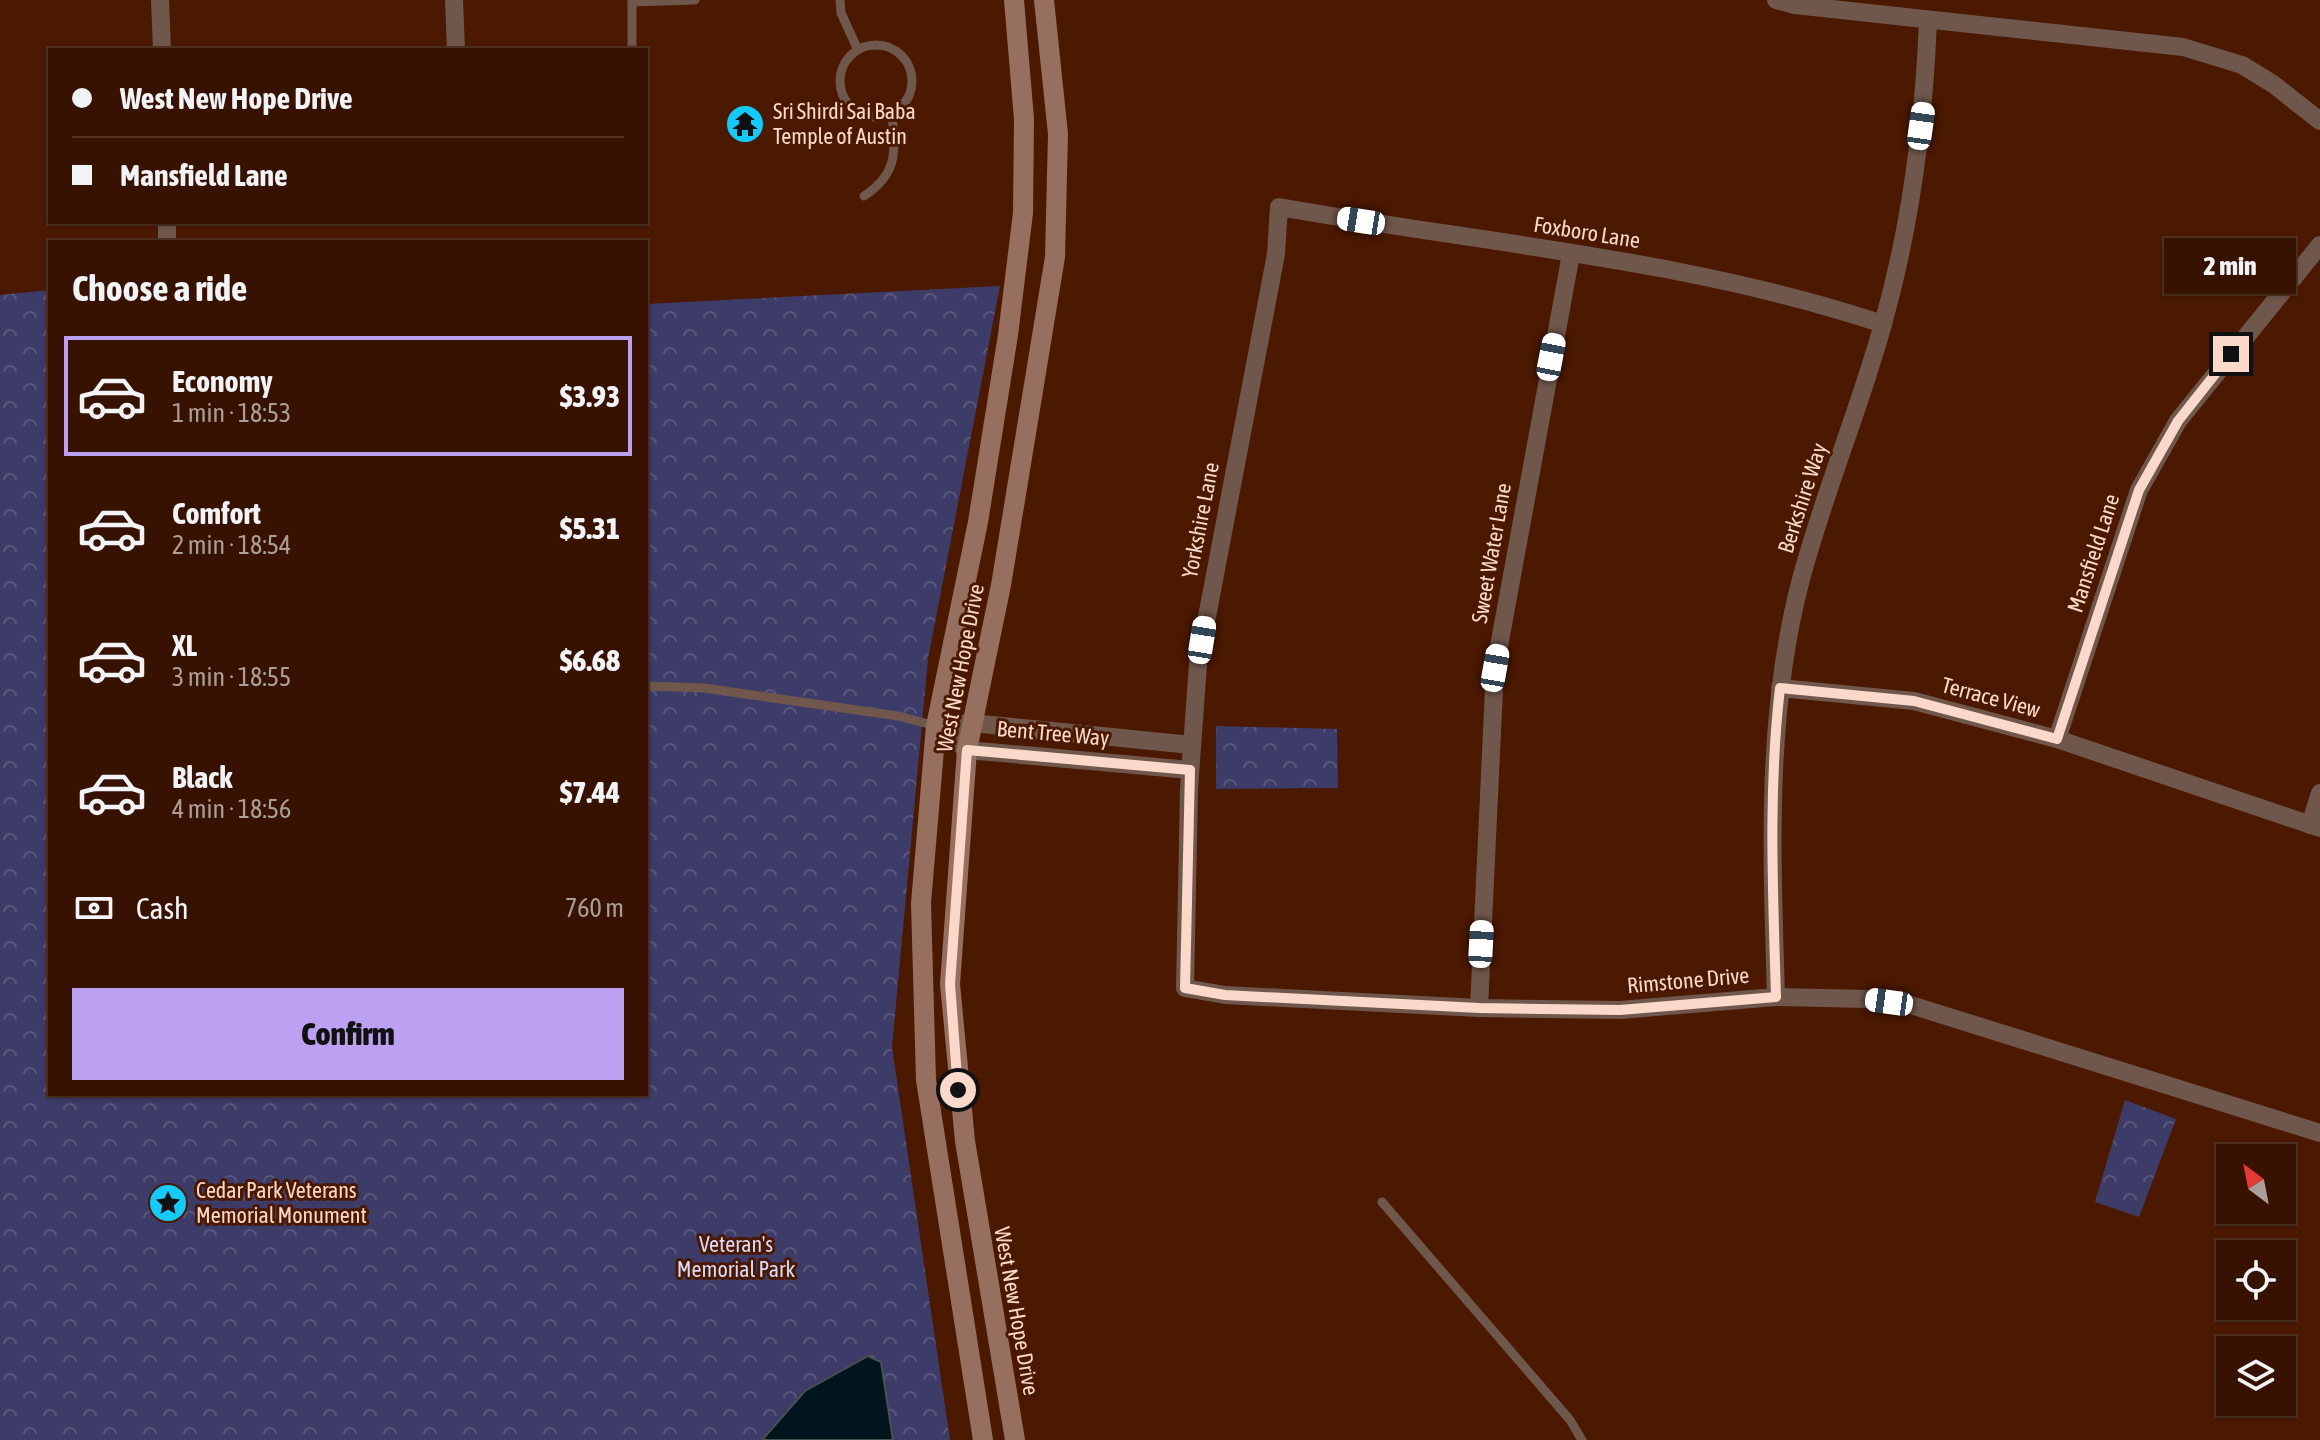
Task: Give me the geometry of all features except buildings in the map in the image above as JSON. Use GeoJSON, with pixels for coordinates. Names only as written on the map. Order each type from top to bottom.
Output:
{"type":"FeatureCollection","features":[{"type":"Feature","properties":{"kind":"main road","name":"West New Hope Drive"},"geometry":{"type":"LineString","coordinates":[[983,1440],[926,1080],[921,903],[936,726],[978,522],[1008,335],[1023,213],[1024,119],[1014,0]]}},
{"type":"Feature","properties":{"kind":"main road","name":"West New Hope Drive"},"geometry":{"type":"LineString","coordinates":[[1015,1440],[961,1116],[950,984],[967,750],[1001,585],[1055,257],[1058,134],[1044,0]]}},
{"type":"Feature","properties":{"kind":"street"},"geometry":{"type":"LineString","coordinates":[[160,0],[162,48]]}},
{"type":"Feature","properties":{"kind":"street"},"geometry":{"type":"LineString","coordinates":[[454,0],[456,48]]}},
{"type":"Feature","properties":{"kind":"street"},"geometry":{"type":"LineString","coordinates":[[1776,0],[1928,20],[2183,47],[2242,65],[2320,121]]}},
{"type":"Feature","properties":{"kind":"street","name":"Berkshire Way"},"geometry":{"type":"LineString","coordinates":[[1776,997],[1772,869],[1775,729],[1780,688],[1800,582],[1883,324],[1909,213],[1925,96],[1928,20]]}},
{"type":"Feature","properties":{"kind":"street","name":"Foxboro Lane"},"geometry":{"type":"LineString","coordinates":[[1279,207],[1682,271],[1786,294],[1883,324]]}},
{"type":"Feature","properties":{"kind":"street","name":"Yorkshire Lane"},"geometry":{"type":"LineString","coordinates":[[1185,988],[1191,745],[1210,591],[1276,254],[1279,207]]}},
{"type":"Feature","properties":{"kind":"street","name":"Mansfield Lane"},"geometry":{"type":"LineString","coordinates":[[2057,739],[2139,490],[2178,421],[2320,245]]}},
{"type":"Feature","properties":{"kind":"street","name":"Sweet Water Lane"},"geometry":{"type":"LineString","coordinates":[[1479,1008],[1495,668],[1571,254]]}},
{"type":"Feature","properties":{"kind":"street","name":"Terrace View"},"geometry":{"type":"LineString","coordinates":[[1780,688],[1914,701],[2057,739],[2315,826]]}},
{"type":"Feature","properties":{"kind":"street","name":"Bent Tree Way"},"geometry":{"type":"LineString","coordinates":[[936,726],[972,723],[1191,745]]}},
{"type":"Feature","properties":{"kind":"street","name":"Bent Tree Way"},"geometry":{"type":"LineString","coordinates":[[936,726],[967,750],[1190,770]]}},
{"type":"Feature","properties":{"kind":"street"},"geometry":{"type":"LineString","coordinates":[[2315,826],[2320,793]]}},
{"type":"Feature","properties":{"kind":"street","name":"Rimstone Drive"},"geometry":{"type":"LineString","coordinates":[[1185,988],[1225,995],[1479,1008],[1620,1010],[1776,997],[1868,999],[1911,1005],[2320,1133]]}},
{"type":"Feature","properties":{"kind":"lane"},"geometry":{"type":"LineString","coordinates":[[632,48],[632,1],[695,0]]}},
{"type":"Feature","properties":{"kind":"lane"},"geometry":{"type":"LineString","coordinates":[[840,0],[841,13],[858,50]]}},
{"type":"Feature","properties":{"kind":"lane"},"geometry":{"type":"LineString","coordinates":[[868,46],[891,49],[908,65],[911,87],[908,97],[892,114],[868,117],[848,104],[842,93],[842,69],[858,50],[868,46]]}},
{"type":"Feature","properties":{"kind":"lane"},"geometry":{"type":"LineString","coordinates":[[864,196],[878,187],[892,169],[892,114]]}},
{"type":"Feature","properties":{"kind":"lane"},"geometry":{"type":"LineString","coordinates":[[648,686],[704,688],[898,716],[936,726]]}},
{"type":"Feature","properties":{"kind":"lane"},"geometry":{"type":"LineString","coordinates":[[1382,1202],[1570,1420],[1582,1440]]}},
{"type":"Feature","properties":{"kind":"green space","name":"Veteran's Memorial Park"},"geometry":{"type":"Polygon","coordinates":[[[1000,286],[928,659],[892,1047],[950,1440],[0,1440],[0,295],[48,290],[48,1096],[648,1096],[648,304],[1000,286]]]}},
{"type":"Feature","properties":{"kind":"green space"},"geometry":{"type":"Polygon","coordinates":[[[1216,726],[1337,729],[1338,788],[1216,789],[1216,726]]]}},
{"type":"Feature","properties":{"kind":"green space"},"geometry":{"type":"Polygon","coordinates":[[[2125,1100],[2176,1119],[2139,1217],[2095,1202],[2125,1100]]]}},
{"type":"Feature","properties":{"kind":"water"},"geometry":{"type":"Polygon","coordinates":[[[868,1356],[881,1362],[893,1440],[762,1440],[805,1391],[868,1356]]]}},
{"type":"Feature","properties":{"kind":"place","name":"Sri Shirdi Sai Baba Temple of Austin"},"geometry":{"type":"Point","coordinates":[745,124]}},
{"type":"Feature","properties":{"kind":"place","name":"Cedar Park Veterans Memorial Monument"},"geometry":{"type":"Point","coordinates":[168,1203]}},
{"type":"Feature","properties":{"kind":"route"},"geometry":{"type":"LineString","coordinates":[[958,1090],[950,984],[967,750],[1190,770],[1185,988],[1225,995],[1479,1008],[1620,1010],[1776,997],[1772,869],[1775,729],[1780,688],[1914,701],[2057,739],[2139,490],[2178,421],[2231,354]]}}]}
